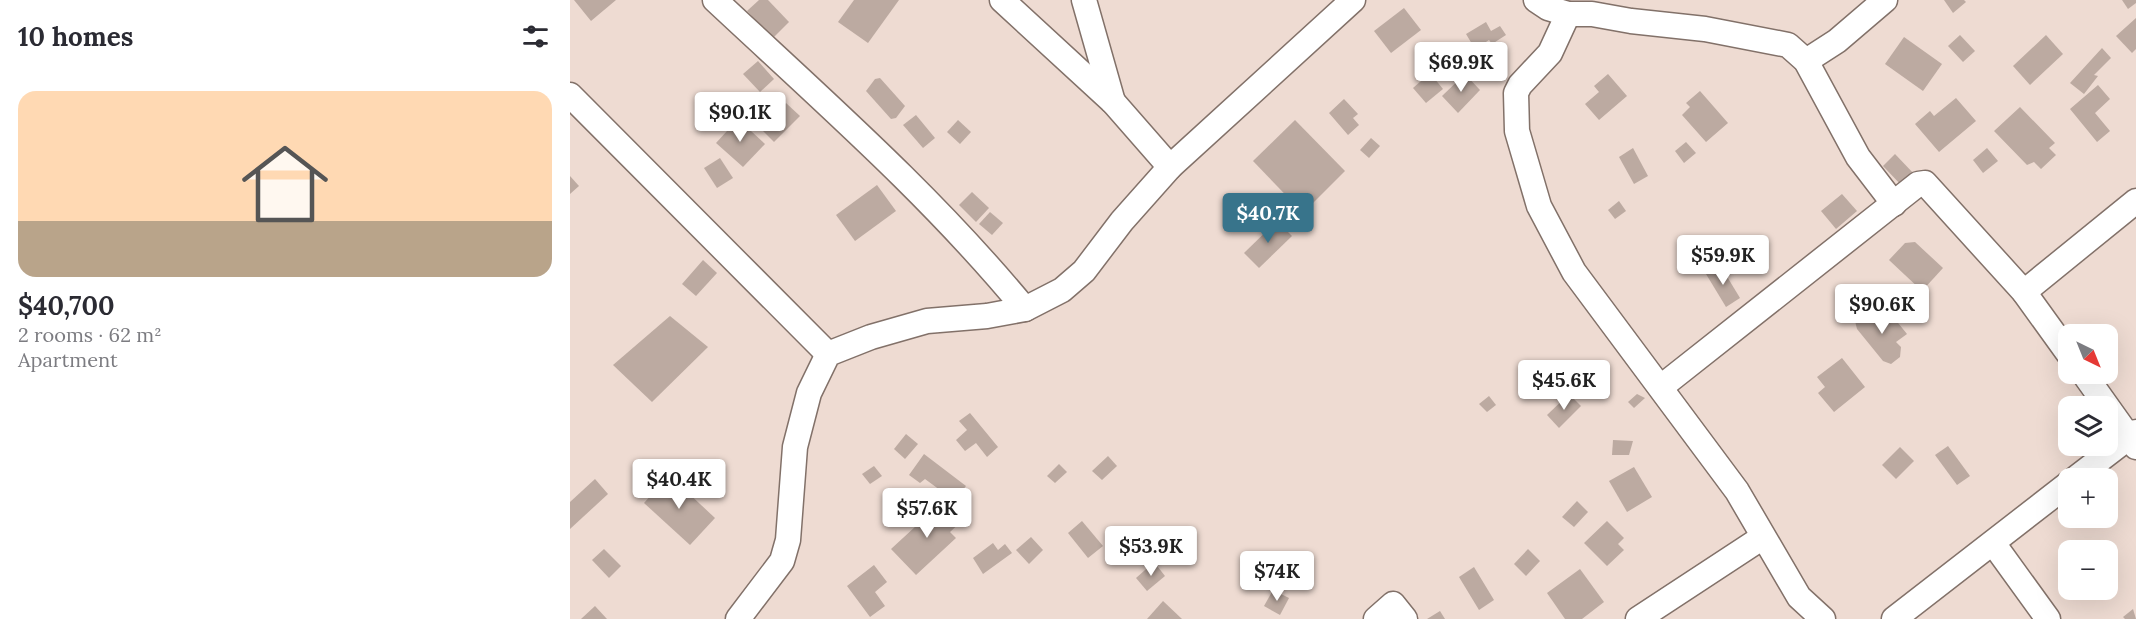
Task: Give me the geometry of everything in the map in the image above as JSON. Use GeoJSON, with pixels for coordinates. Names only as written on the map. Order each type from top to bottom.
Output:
{"type":"FeatureCollection","features":[{"type":"Feature","properties":{"kind":"street"},"geometry":{"type":"LineString","coordinates":[[715,0],[927,199],[977,250],[1025,309]]}},
{"type":"Feature","properties":{"kind":"street"},"geometry":{"type":"LineString","coordinates":[[1002,0],[1114,103],[1170,167]]}},
{"type":"Feature","properties":{"kind":"street"},"geometry":{"type":"LineString","coordinates":[[1084,0],[1114,103]]}},
{"type":"Feature","properties":{"kind":"street"},"geometry":{"type":"LineString","coordinates":[[738,619],[782,561],[788,540],[795,447],[808,393],[828,354],[871,337],[927,321],[987,316],[1025,309],[1062,290],[1084,271],[1122,221],[1170,167],[1353,0]]}},
{"type":"Feature","properties":{"kind":"street"},"geometry":{"type":"LineString","coordinates":[[1536,0],[1548,8],[1568,14],[1592,14],[1752,36],[1788,45],[1806,61],[1858,157],[1894,204]]}},
{"type":"Feature","properties":{"kind":"street"},"geometry":{"type":"LineString","coordinates":[[1806,61],[1837,41],[1885,0]]}},
{"type":"Feature","properties":{"kind":"street"},"geometry":{"type":"LineString","coordinates":[[1568,14],[1550,52],[1520,85],[1516,93],[1517,130],[1539,206],[1574,272],[1737,491],[1799,608],[1823,619]]}},
{"type":"Feature","properties":{"kind":"street"},"geometry":{"type":"LineString","coordinates":[[570,95],[828,354]]}},
{"type":"Feature","properties":{"kind":"street"},"geometry":{"type":"LineString","coordinates":[[1661,387],[1918,184],[1925,183],[2024,292],[2058,339]]}},
{"type":"Feature","properties":{"kind":"street"},"geometry":{"type":"LineString","coordinates":[[2024,292],[2136,201]]}},
{"type":"Feature","properties":{"kind":"street"},"geometry":{"type":"LineString","coordinates":[[2090,468],[2134,438],[2092,384]]}},
{"type":"Feature","properties":{"kind":"street"},"geometry":{"type":"LineString","coordinates":[[1894,619],[2058,492]]}},
{"type":"Feature","properties":{"kind":"street"},"geometry":{"type":"LineString","coordinates":[[1638,619],[1763,537]]}},
{"type":"Feature","properties":{"kind":"street"},"geometry":{"type":"LineString","coordinates":[[1993,543],[2048,619]]}},
{"type":"Feature","properties":{"kind":"street"},"geometry":{"type":"LineString","coordinates":[[1376,619],[1393,604],[1405,619]]}},
{"type":"Feature","properties":{"kind":"building"},"geometry":{"type":"Polygon","coordinates":[[[574,0],[616,0],[591,21],[574,0]]]}},
{"type":"Feature","properties":{"kind":"building"},"geometry":{"type":"Polygon","coordinates":[[[759,0],[768,0],[789,22],[773,38],[747,11],[759,0]]]}},
{"type":"Feature","properties":{"kind":"building"},"geometry":{"type":"Polygon","coordinates":[[[854,0],[899,0],[868,43],[838,22],[854,0]]]}},
{"type":"Feature","properties":{"kind":"building"},"geometry":{"type":"Polygon","coordinates":[[[1944,0],[1964,0],[1966,2],[1953,13],[1944,0]]]}},
{"type":"Feature","properties":{"kind":"building"},"geometry":{"type":"Polygon","coordinates":[[[2122,0],[2136,0],[2136,3],[2128,9],[2122,0]]]}},
{"type":"Feature","properties":{"kind":"building"},"geometry":{"type":"Polygon","coordinates":[[[1404,8],[1421,30],[1391,53],[1374,31],[1404,8]]]}},
{"type":"Feature","properties":{"kind":"building"},"geometry":{"type":"Polygon","coordinates":[[[2136,18],[2136,49],[2132,53],[2116,36],[2136,18]]]}},
{"type":"Feature","properties":{"kind":"building"},"geometry":{"type":"Polygon","coordinates":[[[1486,22],[1491,31],[1500,26],[1506,35],[1492,44],[1489,40],[1475,49],[1466,34],[1486,22]]]}},
{"type":"Feature","properties":{"kind":"building"},"geometry":{"type":"Polygon","coordinates":[[[1960,35],[1975,51],[1963,62],[1948,46],[1960,35]]]}},
{"type":"Feature","properties":{"kind":"building"},"geometry":{"type":"Polygon","coordinates":[[[2046,35],[2063,54],[2030,85],[2013,66],[2046,35]]]}},
{"type":"Feature","properties":{"kind":"building"},"geometry":{"type":"Polygon","coordinates":[[[1904,37],[1942,64],[1923,91],[1885,64],[1904,37]]]}},
{"type":"Feature","properties":{"kind":"building"},"geometry":{"type":"Polygon","coordinates":[[[2102,48],[2111,58],[2094,75],[2098,76],[2084,94],[2070,83],[2102,48]]]}},
{"type":"Feature","properties":{"kind":"building"},"geometry":{"type":"Polygon","coordinates":[[[758,61],[774,79],[760,92],[743,74],[758,61]]]}},
{"type":"Feature","properties":{"kind":"building"},"geometry":{"type":"Polygon","coordinates":[[[1430,73],[1443,89],[1426,103],[1413,88],[1430,73]]]}},
{"type":"Feature","properties":{"kind":"building"},"geometry":{"type":"Polygon","coordinates":[[[1465,74],[1480,90],[1458,113],[1442,96],[1465,74]]]}},
{"type":"Feature","properties":{"kind":"building"},"geometry":{"type":"Polygon","coordinates":[[[1608,74],[1627,96],[1599,120],[1585,104],[1599,92],[1594,86],[1608,74]]]}},
{"type":"Feature","properties":{"kind":"building"},"geometry":{"type":"Polygon","coordinates":[[[880,78],[905,106],[896,118],[891,119],[866,91],[875,79],[880,78]]]}},
{"type":"Feature","properties":{"kind":"building"},"geometry":{"type":"Polygon","coordinates":[[[2098,85],[2110,99],[2095,113],[2110,131],[2097,142],[2070,109],[2098,85]]]}},
{"type":"Feature","properties":{"kind":"building"},"geometry":{"type":"Polygon","coordinates":[[[1700,91],[1728,123],[1706,142],[1682,115],[1690,107],[1686,103],[1700,91]]]}},
{"type":"Feature","properties":{"kind":"building"},"geometry":{"type":"Polygon","coordinates":[[[1956,98],[1976,121],[1939,152],[1915,124],[1930,111],[1934,116],[1956,98]]]}},
{"type":"Feature","properties":{"kind":"building"},"geometry":{"type":"Polygon","coordinates":[[[1344,99],[1358,114],[1353,118],[1359,125],[1348,135],[1329,113],[1344,99]]]}},
{"type":"Feature","properties":{"kind":"building"},"geometry":{"type":"Polygon","coordinates":[[[786,103],[800,116],[774,142],[761,129],[786,103]]]}},
{"type":"Feature","properties":{"kind":"building"},"geometry":{"type":"Polygon","coordinates":[[[2020,107],[2055,143],[2049,148],[2056,155],[2041,169],[2034,162],[2027,165],[1994,131],[2020,107]]]}},
{"type":"Feature","properties":{"kind":"building"},"geometry":{"type":"Polygon","coordinates":[[[916,115],[935,138],[923,148],[903,125],[916,115]]]}},
{"type":"Feature","properties":{"kind":"building"},"geometry":{"type":"Polygon","coordinates":[[[738,119],[765,144],[743,167],[716,143],[738,119]]]}},
{"type":"Feature","properties":{"kind":"building"},"geometry":{"type":"Polygon","coordinates":[[[958,120],[971,132],[960,144],[947,132],[958,120]]]}},
{"type":"Feature","properties":{"kind":"building"},"geometry":{"type":"Polygon","coordinates":[[[1295,120],[1345,171],[1303,213],[1253,161],[1295,120]]]}},
{"type":"Feature","properties":{"kind":"building"},"geometry":{"type":"Polygon","coordinates":[[[1371,138],[1380,146],[1369,158],[1360,150],[1371,138]]]}},
{"type":"Feature","properties":{"kind":"building"},"geometry":{"type":"Polygon","coordinates":[[[1686,142],[1696,153],[1684,163],[1675,151],[1686,142]]]}},
{"type":"Feature","properties":{"kind":"building"},"geometry":{"type":"Polygon","coordinates":[[[1633,148],[1648,176],[1634,184],[1619,157],[1633,148]]]}},
{"type":"Feature","properties":{"kind":"building"},"geometry":{"type":"Polygon","coordinates":[[[1987,148],[1998,161],[1983,173],[1973,160],[1987,148]]]}},
{"type":"Feature","properties":{"kind":"building"},"geometry":{"type":"Polygon","coordinates":[[[1895,154],[1915,175],[1903,187],[1883,166],[1895,154]]]}},
{"type":"Feature","properties":{"kind":"building"},"geometry":{"type":"Polygon","coordinates":[[[720,158],[733,178],[717,188],[704,168],[720,158]]]}},
{"type":"Feature","properties":{"kind":"building"},"geometry":{"type":"Polygon","coordinates":[[[570,176],[579,186],[570,194],[570,176]]]}},
{"type":"Feature","properties":{"kind":"building"},"geometry":{"type":"Polygon","coordinates":[[[877,185],[896,211],[855,241],[836,215],[877,185]]]}},
{"type":"Feature","properties":{"kind":"building"},"geometry":{"type":"Polygon","coordinates":[[[972,192],[989,208],[976,222],[959,205],[972,192]]]}},
{"type":"Feature","properties":{"kind":"building"},"geometry":{"type":"Polygon","coordinates":[[[1842,194],[1857,211],[1836,229],[1821,211],[1842,194]]]}},
{"type":"Feature","properties":{"kind":"building"},"geometry":{"type":"Polygon","coordinates":[[[1619,201],[1626,211],[1615,219],[1608,210],[1619,201]]]}},
{"type":"Feature","properties":{"kind":"building"},"geometry":{"type":"Polygon","coordinates":[[[990,212],[1003,223],[992,235],[979,224],[990,212]]]}},
{"type":"Feature","properties":{"kind":"building"},"geometry":{"type":"Polygon","coordinates":[[[1277,221],[1292,236],[1259,268],[1244,253],[1277,221]]]}},
{"type":"Feature","properties":{"kind":"building"},"geometry":{"type":"Polygon","coordinates":[[[1915,242],[1943,268],[1922,291],[1889,260],[1905,243],[1915,242]]]}},
{"type":"Feature","properties":{"kind":"building"},"geometry":{"type":"Polygon","coordinates":[[[703,260],[717,273],[696,296],[682,284],[703,260]]]}},
{"type":"Feature","properties":{"kind":"building"},"geometry":{"type":"Polygon","coordinates":[[[1720,265],[1740,298],[1726,307],[1706,274],[1720,265]]]}},
{"type":"Feature","properties":{"kind":"building"},"geometry":{"type":"Polygon","coordinates":[[[1867,311],[1876,313],[1881,320],[1890,313],[1907,334],[1896,342],[1901,347],[1900,357],[1891,364],[1883,361],[1857,329],[1855,321],[1867,311]]]}},
{"type":"Feature","properties":{"kind":"building"},"geometry":{"type":"Polygon","coordinates":[[[670,316],[708,347],[652,402],[613,365],[670,316]]]}},
{"type":"Feature","properties":{"kind":"building"},"geometry":{"type":"Polygon","coordinates":[[[1842,358],[1865,387],[1834,412],[1818,393],[1825,387],[1817,377],[1842,358]]]}},
{"type":"Feature","properties":{"kind":"building"},"geometry":{"type":"Polygon","coordinates":[[[1569,394],[1581,406],[1559,428],[1547,415],[1569,394]]]}},
{"type":"Feature","properties":{"kind":"building"},"geometry":{"type":"Polygon","coordinates":[[[1637,394],[1645,398],[1634,408],[1628,402],[1637,394]]]}},
{"type":"Feature","properties":{"kind":"building"},"geometry":{"type":"Polygon","coordinates":[[[1489,396],[1496,405],[1487,412],[1479,404],[1489,396]]]}},
{"type":"Feature","properties":{"kind":"building"},"geometry":{"type":"Polygon","coordinates":[[[970,413],[998,447],[987,457],[976,443],[965,451],[956,440],[967,430],[959,421],[970,413]]]}},
{"type":"Feature","properties":{"kind":"building"},"geometry":{"type":"Polygon","coordinates":[[[906,434],[918,444],[905,459],[894,449],[906,434]]]}},
{"type":"Feature","properties":{"kind":"building"},"geometry":{"type":"Polygon","coordinates":[[[1613,440],[1633,441],[1629,455],[1612,455],[1613,440]]]}},
{"type":"Feature","properties":{"kind":"building"},"geometry":{"type":"Polygon","coordinates":[[[1948,446],[1970,476],[1957,485],[1935,455],[1948,446]]]}},
{"type":"Feature","properties":{"kind":"building"},"geometry":{"type":"Polygon","coordinates":[[[1900,447],[1914,461],[1896,479],[1882,465],[1900,447]]]}},
{"type":"Feature","properties":{"kind":"building"},"geometry":{"type":"Polygon","coordinates":[[[924,454],[966,486],[950,506],[940,498],[944,493],[925,479],[920,483],[909,475],[924,454]]]}},
{"type":"Feature","properties":{"kind":"building"},"geometry":{"type":"Polygon","coordinates":[[[1108,456],[1117,466],[1102,480],[1092,471],[1108,456]]]}},
{"type":"Feature","properties":{"kind":"building"},"geometry":{"type":"Polygon","coordinates":[[[1059,464],[1067,472],[1055,483],[1047,476],[1059,464]]]}},
{"type":"Feature","properties":{"kind":"building"},"geometry":{"type":"Polygon","coordinates":[[[874,466],[882,476],[870,484],[862,474],[874,466]]]}},
{"type":"Feature","properties":{"kind":"building"},"geometry":{"type":"Polygon","coordinates":[[[1634,467],[1652,497],[1627,512],[1609,481],[1634,467]]]}},
{"type":"Feature","properties":{"kind":"building"},"geometry":{"type":"Polygon","coordinates":[[[669,475],[715,518],[690,545],[644,503],[669,475]]]}},
{"type":"Feature","properties":{"kind":"building"},"geometry":{"type":"Polygon","coordinates":[[[595,479],[608,494],[570,529],[570,502],[595,479]]]}},
{"type":"Feature","properties":{"kind":"building"},"geometry":{"type":"Polygon","coordinates":[[[1577,501],[1588,512],[1574,527],[1562,517],[1577,501]]]}},
{"type":"Feature","properties":{"kind":"building"},"geometry":{"type":"Polygon","coordinates":[[[955,506],[965,518],[950,532],[956,538],[916,575],[891,549],[916,526],[912,522],[926,509],[937,522],[955,506]]]}},
{"type":"Feature","properties":{"kind":"building"},"geometry":{"type":"Polygon","coordinates":[[[1082,521],[1103,546],[1088,558],[1068,533],[1082,521]]]}},
{"type":"Feature","properties":{"kind":"building"},"geometry":{"type":"Polygon","coordinates":[[[1607,521],[1624,538],[1618,544],[1624,550],[1607,566],[1584,543],[1607,521]]]}},
{"type":"Feature","properties":{"kind":"building"},"geometry":{"type":"Polygon","coordinates":[[[1031,537],[1043,550],[1029,564],[1016,550],[1031,537]]]}},
{"type":"Feature","properties":{"kind":"building"},"geometry":{"type":"Polygon","coordinates":[[[993,543],[998,550],[1005,544],[1012,553],[983,574],[973,558],[993,543]]]}},
{"type":"Feature","properties":{"kind":"building"},"geometry":{"type":"Polygon","coordinates":[[[604,549],[621,566],[609,578],[592,560],[604,549]]]}},
{"type":"Feature","properties":{"kind":"building"},"geometry":{"type":"Polygon","coordinates":[[[1528,549],[1540,561],[1526,576],[1514,564],[1528,549]]]}},
{"type":"Feature","properties":{"kind":"building"},"geometry":{"type":"Polygon","coordinates":[[[1154,562],[1165,576],[1147,591],[1136,578],[1154,562]]]}},
{"type":"Feature","properties":{"kind":"building"},"geometry":{"type":"Polygon","coordinates":[[[874,565],[887,582],[875,592],[885,606],[870,617],[847,586],[874,565]]]}},
{"type":"Feature","properties":{"kind":"building"},"geometry":{"type":"Polygon","coordinates":[[[1474,567],[1494,600],[1479,610],[1459,577],[1474,567]]]}},
{"type":"Feature","properties":{"kind":"building"},"geometry":{"type":"Polygon","coordinates":[[[1580,569],[1604,602],[1582,619],[1565,619],[1547,593],[1580,569]]]}},
{"type":"Feature","properties":{"kind":"building"},"geometry":{"type":"Polygon","coordinates":[[[1273,590],[1289,598],[1280,615],[1264,606],[1273,590]]]}},
{"type":"Feature","properties":{"kind":"building"},"geometry":{"type":"Polygon","coordinates":[[[1163,601],[1182,619],[1147,619],[1163,601]]]}},
{"type":"Feature","properties":{"kind":"building"},"geometry":{"type":"Polygon","coordinates":[[[595,606],[607,619],[581,619],[595,606]]]}},
{"type":"Feature","properties":{"kind":"building"},"geometry":{"type":"Polygon","coordinates":[[[2133,609],[2136,619],[2123,617],[2133,609]]]}},
{"type":"Feature","properties":{"kind":"building"},"geometry":{"type":"Polygon","coordinates":[[[1440,611],[1445,619],[1427,619],[1440,611]]]}}]}
